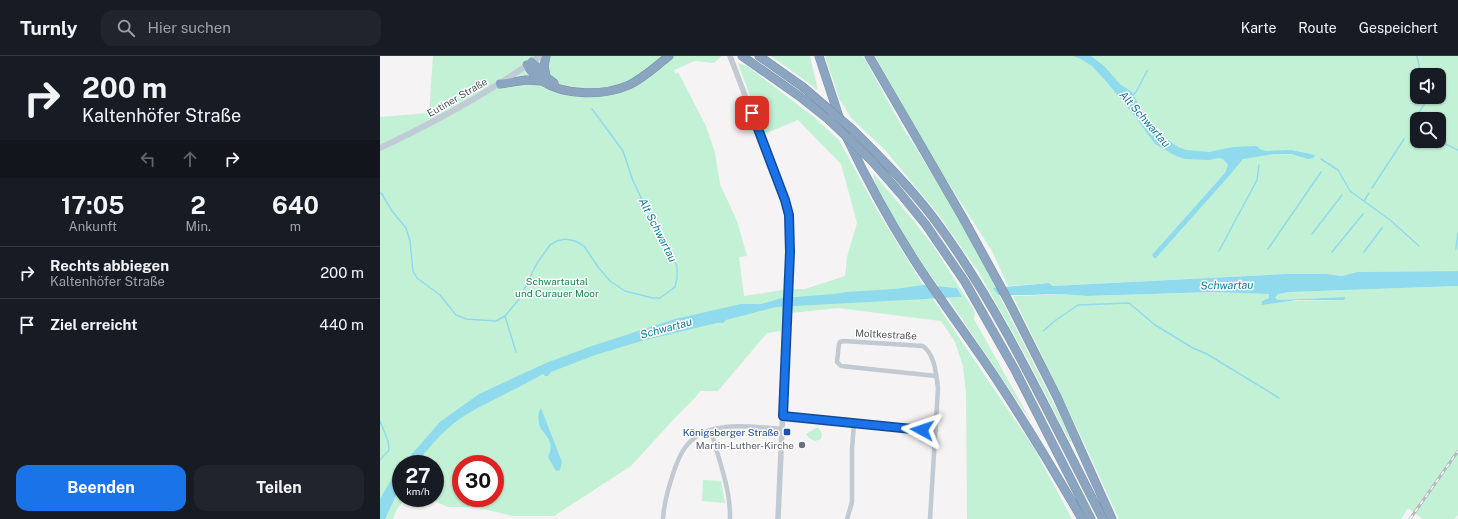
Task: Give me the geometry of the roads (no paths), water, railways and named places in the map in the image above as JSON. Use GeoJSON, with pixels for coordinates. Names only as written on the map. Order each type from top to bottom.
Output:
{"type":"FeatureCollection","features":[{"type":"Feature","properties":{"kind":"highway"},"geometry":{"type":"LineString","coordinates":[[544,80],[546,56]]}},
{"type":"Feature","properties":{"kind":"highway"},"geometry":{"type":"LineString","coordinates":[[500,84],[526,80],[544,80],[558,85],[585,90],[599,90],[616,86],[641,75],[650,67],[657,56]]}},
{"type":"Feature","properties":{"kind":"highway"},"geometry":{"type":"LineString","coordinates":[[529,64],[544,80],[553,86],[574,92],[597,93],[614,90],[629,85],[640,79],[670,56]]}},
{"type":"Feature","properties":{"kind":"highway"},"geometry":{"type":"LineString","coordinates":[[742,56],[799,96],[828,119],[872,161],[926,225],[965,282],[1015,370],[1091,519]]}},
{"type":"Feature","properties":{"kind":"highway"},"geometry":{"type":"LineString","coordinates":[[759,56],[824,103],[854,130],[881,157],[920,202],[950,242],[976,280],[1021,362],[1103,519]]}},
{"type":"Feature","properties":{"kind":"highway"},"geometry":{"type":"LineString","coordinates":[[820,56],[842,129],[899,236],[1050,461],[1082,519]]}},
{"type":"Feature","properties":{"kind":"highway"},"geometry":{"type":"LineString","coordinates":[[869,56],[959,211],[1008,300],[1057,397],[1112,519]]}},
{"type":"Feature","properties":{"kind":"main road","name":"Eutiner Straße"},"geometry":{"type":"LineString","coordinates":[[380,148],[429,125],[500,84],[540,56]]}},
{"type":"Feature","properties":{"kind":"street"},"geometry":{"type":"LineString","coordinates":[[730,56],[783,195],[789,215],[790,252],[778,519]]}},
{"type":"Feature","properties":{"kind":"street","name":"Moltkestraße"},"geometry":{"type":"LineString","coordinates":[[930,519],[938,388],[936,376],[930,353],[923,346],[843,341],[839,344],[837,362],[841,366],[936,376]]}},
{"type":"Feature","properties":{"kind":"street"},"geometry":{"type":"LineString","coordinates":[[783,416],[936,431]]}},
{"type":"Feature","properties":{"kind":"street"},"geometry":{"type":"LineString","coordinates":[[847,519],[852,502],[852,449],[854,424]]}},
{"type":"Feature","properties":{"kind":"street"},"geometry":{"type":"LineString","coordinates":[[663,519],[671,478],[682,453],[694,438],[711,430],[724,427],[740,426],[782,429]]}},
{"type":"Feature","properties":{"kind":"street"},"geometry":{"type":"LineString","coordinates":[[711,430],[728,495],[730,519]]}},
{"type":"Feature","properties":{"kind":"water"},"geometry":{"type":"Polygon","coordinates":[[[1073,56],[1091,56],[1104,66],[1120,84],[1132,92],[1140,108],[1155,129],[1178,147],[1186,150],[1209,152],[1233,147],[1257,146],[1266,151],[1291,150],[1315,156],[1308,159],[1292,154],[1274,154],[1243,159],[1155,259],[1152,255],[1225,173],[1228,165],[1223,159],[1219,158],[1209,160],[1185,159],[1176,156],[1155,144],[1134,115],[1092,66],[1073,56]]]}},
{"type":"Feature","properties":{"kind":"water","name":"Schwartau"},"geometry":{"type":"Polygon","coordinates":[[[1458,271],[1458,286],[1290,292],[1278,294],[1275,298],[1278,300],[1345,297],[1344,300],[1297,300],[1261,305],[1262,301],[1269,298],[1269,294],[1213,292],[1087,296],[1065,294],[998,295],[993,288],[1049,283],[1053,286],[1286,274],[1327,274],[1342,276],[1357,272],[1458,271]]]}},
{"type":"Feature","properties":{"kind":"water","name":"Schwartau"},"geometry":{"type":"Polygon","coordinates":[[[923,285],[957,288],[962,297],[776,307],[726,320],[723,323],[717,323],[645,340],[595,355],[551,372],[548,376],[543,374],[461,418],[440,436],[423,455],[411,455],[440,422],[479,394],[546,363],[592,346],[675,319],[741,304],[761,304],[782,298],[895,289],[923,285]]]}},
{"type":"Feature","properties":{"kind":"water"},"geometry":{"type":"Polygon","coordinates":[[[541,408],[562,462],[560,470],[556,471],[548,457],[551,445],[540,427],[538,415],[541,408]]]}},
{"type":"Feature","properties":{"kind":"water"},"geometry":{"type":"Polygon","coordinates":[[[392,478],[392,504],[385,519],[380,519],[380,499],[392,478]]]}},
{"type":"Feature","properties":{"kind":"waterway"},"geometry":{"type":"LineString","coordinates":[[1417,56],[1420,68]]}},
{"type":"Feature","properties":{"kind":"waterway"},"geometry":{"type":"LineString","coordinates":[[1133,95],[1147,71]]}},
{"type":"Feature","properties":{"kind":"waterway"},"geometry":{"type":"LineString","coordinates":[[1419,112],[1424,104]]}},
{"type":"Feature","properties":{"kind":"waterway","name":"Alt Schwartau"},"geometry":{"type":"LineString","coordinates":[[380,193],[406,228],[410,241],[413,271],[417,278],[440,295],[456,315],[466,319],[496,321],[505,316],[520,298],[537,263],[550,245],[565,239],[575,241],[584,246],[598,267],[610,281],[625,291],[653,298],[660,298],[675,287],[677,266],[633,181],[623,151],[592,109]]}},
{"type":"Feature","properties":{"kind":"waterway"},"geometry":{"type":"LineString","coordinates":[[1372,188],[1404,139]]}},
{"type":"Feature","properties":{"kind":"waterway"},"geometry":{"type":"LineString","coordinates":[[1446,144],[1458,150]]}},
{"type":"Feature","properties":{"kind":"waterway","name":"Alt Schwartau"},"geometry":{"type":"LineString","coordinates":[[1321,159],[1338,170],[1350,191],[1390,220],[1419,246]]}},
{"type":"Feature","properties":{"kind":"waterway"},"geometry":{"type":"LineString","coordinates":[[1219,251],[1257,180],[1259,165]]}},
{"type":"Feature","properties":{"kind":"waterway"},"geometry":{"type":"LineString","coordinates":[[1268,249],[1321,172]]}},
{"type":"Feature","properties":{"kind":"waterway"},"geometry":{"type":"LineString","coordinates":[[1364,201],[1369,193]]}},
{"type":"Feature","properties":{"kind":"waterway"},"geometry":{"type":"LineString","coordinates":[[1312,234],[1342,195]]}},
{"type":"Feature","properties":{"kind":"waterway"},"geometry":{"type":"LineString","coordinates":[[1332,252],[1363,214]]}},
{"type":"Feature","properties":{"kind":"waterway"},"geometry":{"type":"LineString","coordinates":[[1364,252],[1382,228]]}},
{"type":"Feature","properties":{"kind":"waterway"},"geometry":{"type":"LineString","coordinates":[[1456,249],[1458,233]]}},
{"type":"Feature","properties":{"kind":"waterway"},"geometry":{"type":"LineString","coordinates":[[1043,331],[1078,305],[1129,303],[1155,325],[1193,348],[1207,354],[1279,398]]}},
{"type":"Feature","properties":{"kind":"waterway"},"geometry":{"type":"LineString","coordinates":[[505,316],[516,352]]}},
{"type":"Feature","properties":{"kind":"waterway","name":"Alt Schwartau"},"geometry":{"type":"LineString","coordinates":[[380,421],[388,441],[389,450],[380,460]]}},
{"type":"Feature","properties":{"kind":"railway"},"geometry":{"type":"LineString","coordinates":[[1410,519],[1458,451]]}},
{"type":"Feature","properties":{"kind":"place","name":"Königsberger Straße"},"geometry":{"type":"Point","coordinates":[787,432]}},
{"type":"Feature","properties":{"kind":"place","name":"Martin-Luther-Kirche"},"geometry":{"type":"Point","coordinates":[802,445]}},
{"type":"Feature","properties":{"kind":"park label","name":"Schwartautal und Curauer Moor"},"geometry":{"type":"Point","coordinates":[557,286]}}]}
